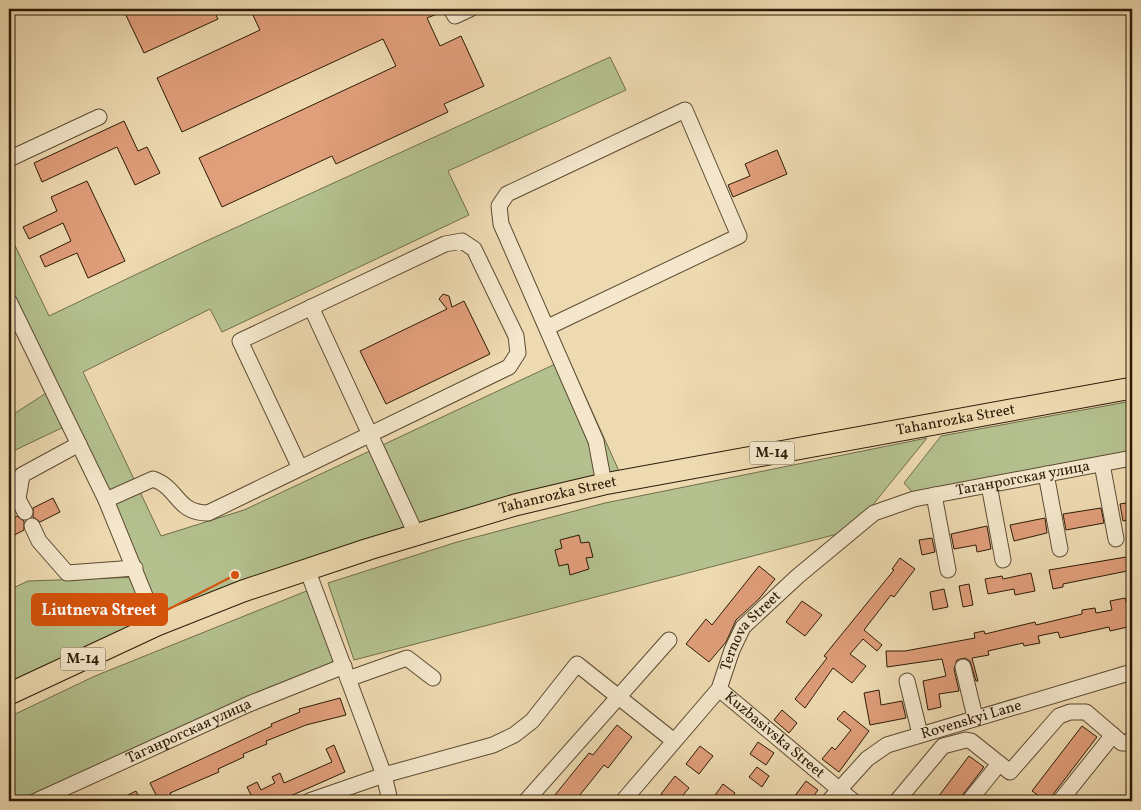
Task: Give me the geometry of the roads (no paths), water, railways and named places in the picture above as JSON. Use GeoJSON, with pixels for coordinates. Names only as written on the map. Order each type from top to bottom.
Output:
{"type":"FeatureCollection","features":[{"type":"Feature","properties":{"kind":"highway","name":"Tahanrozka Street"},"geometry":{"type":"LineString","coordinates":[[9,694],[157,625],[307,568],[515,505],[604,484],[1132,388]]}},
{"type":"Feature","properties":{"kind":"street"},"geometry":{"type":"LineString","coordinates":[[452,9],[455,16],[470,9]]}},
{"type":"Feature","properties":{"kind":"street"},"geometry":{"type":"LineString","coordinates":[[548,327],[740,236],[685,110],[507,194],[499,206],[501,224],[548,327],[596,441],[604,484]]}},
{"type":"Feature","properties":{"kind":"street"},"geometry":{"type":"LineString","coordinates":[[9,158],[99,117]]}},
{"type":"Feature","properties":{"kind":"street"},"geometry":{"type":"LineString","coordinates":[[106,500],[153,479],[164,483],[183,505],[195,513],[208,513],[509,367],[518,352],[516,336],[474,249],[462,241],[445,244],[240,341],[300,468]]}},
{"type":"Feature","properties":{"kind":"street"},"geometry":{"type":"LineString","coordinates":[[9,301],[106,500],[157,625]]}},
{"type":"Feature","properties":{"kind":"street"},"geometry":{"type":"LineString","coordinates":[[311,307],[372,434],[416,534]]}},
{"type":"Feature","properties":{"kind":"street"},"geometry":{"type":"LineString","coordinates":[[24,512],[18,499],[22,476],[79,444]]}},
{"type":"Feature","properties":{"kind":"street","name":"Таганрогская улица"},"geometry":{"type":"LineString","coordinates":[[914,499],[1132,458]]}},
{"type":"Feature","properties":{"kind":"street"},"geometry":{"type":"LineString","coordinates":[[1102,464],[1116,538]]}},
{"type":"Feature","properties":{"kind":"street"},"geometry":{"type":"LineString","coordinates":[[1046,474],[1060,549]]}},
{"type":"Feature","properties":{"kind":"street"},"geometry":{"type":"LineString","coordinates":[[989,485],[1003,560]]}},
{"type":"Feature","properties":{"kind":"street"},"geometry":{"type":"LineString","coordinates":[[934,495],[948,570]]}},
{"type":"Feature","properties":{"kind":"street","name":"Ternova Street"},"geometry":{"type":"LineString","coordinates":[[623,801],[719,689],[732,650],[743,627],[766,604],[874,513],[914,499]]}},
{"type":"Feature","properties":{"kind":"street"},"geometry":{"type":"LineString","coordinates":[[32,526],[39,541],[67,573],[135,568]]}},
{"type":"Feature","properties":{"kind":"street"},"geometry":{"type":"LineString","coordinates":[[307,568],[384,775],[390,801]]}},
{"type":"Feature","properties":{"kind":"street"},"geometry":{"type":"LineString","coordinates":[[526,801],[669,640]]}},
{"type":"Feature","properties":{"kind":"street","name":"Таганрогская улица"},"geometry":{"type":"LineString","coordinates":[[36,801],[249,704],[346,673],[407,658],[433,678]]}},
{"type":"Feature","properties":{"kind":"street"},"geometry":{"type":"LineString","coordinates":[[309,801],[384,775],[493,745],[514,735],[532,721],[577,664],[674,742]]}},
{"type":"Feature","properties":{"kind":"street"},"geometry":{"type":"LineString","coordinates":[[963,667],[975,718]]}},
{"type":"Feature","properties":{"kind":"street","name":"Rovenskyi Lane"},"geometry":{"type":"LineString","coordinates":[[834,795],[876,752],[898,740],[1132,672]]}},
{"type":"Feature","properties":{"kind":"street"},"geometry":{"type":"LineString","coordinates":[[907,681],[920,734]]}},
{"type":"Feature","properties":{"kind":"street","name":"Kuzbasivska Street"},"geometry":{"type":"LineString","coordinates":[[719,689],[834,795],[853,801]]}},
{"type":"Feature","properties":{"kind":"street"},"geometry":{"type":"LineString","coordinates":[[897,801],[943,746],[966,740],[971,741],[1007,770],[1013,771],[1058,716],[1070,712],[1086,712],[1125,744],[1132,738]]}},
{"type":"Feature","properties":{"kind":"street"},"geometry":{"type":"LineString","coordinates":[[1060,801],[1113,736]]}},
{"type":"Feature","properties":{"kind":"street"},"geometry":{"type":"LineString","coordinates":[[969,801],[999,764]]}},
{"type":"Feature","properties":{"kind":"place","name":"Liutneva Street"},"geometry":{"type":"Point","coordinates":[235,575]}}]}
